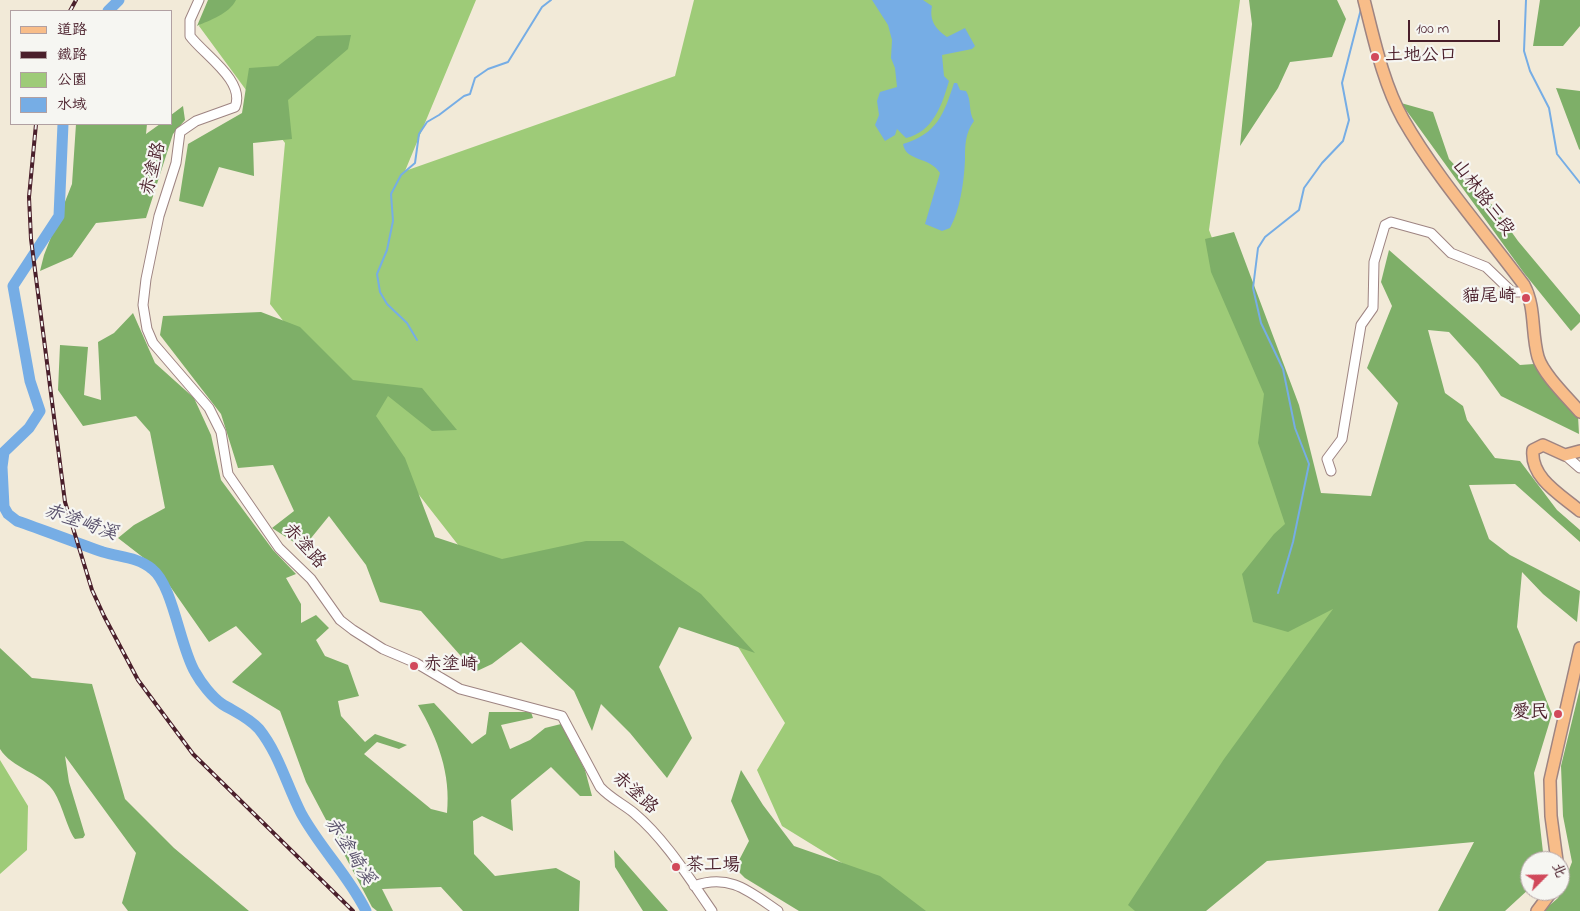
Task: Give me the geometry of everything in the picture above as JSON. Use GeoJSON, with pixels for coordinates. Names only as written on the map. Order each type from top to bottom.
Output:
{"type":"FeatureCollection","features":[{"type":"Feature","properties":{"kind":"main road","name":"山林路三段"},"geometry":{"type":"LineString","coordinates":[[1364,0],[1384,74],[1402,118],[1422,149],[1528,292],[1532,304],[1537,352],[1541,364],[1580,412]]}},
{"type":"Feature","properties":{"kind":"main road"},"geometry":{"type":"LineString","coordinates":[[1580,450],[1565,454],[1543,445],[1533,450],[1532,456],[1536,468],[1547,484],[1580,510]]}},
{"type":"Feature","properties":{"kind":"main road"},"geometry":{"type":"LineString","coordinates":[[1556,851],[1551,816],[1550,780],[1580,648]]}},
{"type":"Feature","properties":{"kind":"street","name":"赤塗路"},"geometry":{"type":"LineString","coordinates":[[199,0],[190,20],[190,36],[221,68],[236,92],[238,100],[235,107],[196,121],[180,132],[176,163],[159,216],[146,279],[143,305],[153,343],[209,408],[221,432],[228,474],[279,548],[311,579],[340,620],[383,649],[416,663],[460,689],[562,716],[600,787],[633,812],[694,886]]}},
{"type":"Feature","properties":{"kind":"street"},"geometry":{"type":"LineString","coordinates":[[1331,471],[1327,459],[1342,439],[1361,325],[1373,308],[1374,262],[1385,225],[1391,222],[1431,233],[1451,253],[1486,267],[1512,292],[1528,292]]}},
{"type":"Feature","properties":{"kind":"street"},"geometry":{"type":"LineString","coordinates":[[1565,454],[1580,468]]}},
{"type":"Feature","properties":{"kind":"street"},"geometry":{"type":"LineString","coordinates":[[712,911],[694,886],[708,881],[735,883],[778,911]]}},
{"type":"Feature","properties":{"kind":"green space"},"geometry":{"type":"Polygon","coordinates":[[[208,0],[236,0],[224,13],[197,26],[208,0]]]}},
{"type":"Feature","properties":{"kind":"green space"},"geometry":{"type":"Polygon","coordinates":[[[211,0],[476,0],[405,171],[675,76],[694,0],[1240,0],[1209,230],[1351,606],[1145,911],[920,911],[782,826],[757,770],[785,723],[732,637],[473,564],[270,304],[285,143],[199,26],[211,0]]]}},
{"type":"Feature","properties":{"kind":"green space"},"geometry":{"type":"Polygon","coordinates":[[[1249,0],[1337,0],[1346,19],[1332,57],[1290,62],[1278,88],[1240,146],[1252,24],[1249,0]]]}},
{"type":"Feature","properties":{"kind":"green space"},"geometry":{"type":"Polygon","coordinates":[[[1540,0],[1580,0],[1580,26],[1563,46],[1533,46],[1540,0]]]}},
{"type":"Feature","properties":{"kind":"green space"},"geometry":{"type":"Polygon","coordinates":[[[351,35],[348,49],[288,100],[292,139],[253,143],[254,176],[219,167],[203,207],[179,201],[188,144],[242,113],[249,68],[278,66],[317,36],[351,35]]]}},
{"type":"Feature","properties":{"kind":"green space"},"geometry":{"type":"Polygon","coordinates":[[[1556,88],[1580,91],[1580,150],[1579,149],[1556,88]]]}},
{"type":"Feature","properties":{"kind":"green space"},"geometry":{"type":"Polygon","coordinates":[[[1401,103],[1433,112],[1449,159],[1493,206],[1518,241],[1580,315],[1580,322],[1571,331],[1524,273],[1401,103]]]}},
{"type":"Feature","properties":{"kind":"green space"},"geometry":{"type":"Polygon","coordinates":[[[183,106],[185,120],[173,134],[146,218],[96,223],[72,257],[40,271],[44,255],[72,184],[76,125],[147,125],[146,134],[159,125],[172,125],[172,114],[183,106]]]}},
{"type":"Feature","properties":{"kind":"green space"},"geometry":{"type":"Polygon","coordinates":[[[1234,232],[1299,405],[1321,493],[1371,496],[1398,403],[1367,368],[1392,306],[1381,282],[1389,250],[1520,365],[1534,364],[1578,416],[1579,434],[1501,396],[1478,364],[1449,332],[1428,330],[1445,393],[1463,406],[1467,420],[1495,458],[1520,461],[1557,510],[1580,530],[1580,542],[1515,484],[1469,485],[1489,539],[1510,555],[1580,591],[1577,622],[1543,594],[1522,572],[1517,627],[1552,714],[1534,773],[1543,851],[1520,851],[1520,897],[1505,911],[1438,911],[1474,842],[1267,861],[1206,911],[1135,911],[1128,905],[1224,759],[1333,609],[1288,632],[1253,622],[1242,574],[1274,534],[1285,524],[1258,443],[1264,394],[1211,272],[1205,239],[1234,232]]]}},
{"type":"Feature","properties":{"kind":"green space"},"geometry":{"type":"Polygon","coordinates":[[[261,312],[300,327],[353,380],[422,388],[457,430],[432,431],[388,396],[376,416],[405,458],[435,537],[502,559],[586,541],[623,541],[701,594],[755,653],[679,627],[659,667],[692,738],[667,778],[630,733],[601,704],[592,731],[574,691],[521,642],[492,664],[475,672],[421,611],[380,602],[366,565],[329,516],[303,548],[272,528],[294,511],[273,465],[238,468],[221,414],[160,335],[163,316],[261,312]]]}},
{"type":"Feature","properties":{"kind":"green space"},"geometry":{"type":"Polygon","coordinates":[[[133,313],[155,363],[194,398],[211,435],[221,480],[273,550],[296,574],[286,578],[301,604],[301,623],[316,615],[329,628],[316,640],[325,656],[348,665],[359,696],[338,701],[341,716],[365,742],[375,734],[407,745],[399,749],[377,742],[364,754],[431,809],[447,813],[447,784],[442,757],[432,731],[418,705],[434,703],[472,744],[486,734],[489,712],[531,712],[533,718],[501,725],[510,749],[530,740],[545,728],[561,724],[585,770],[592,796],[580,796],[551,767],[511,800],[513,831],[482,816],[473,821],[474,854],[495,876],[556,868],[580,881],[579,911],[463,911],[441,887],[382,889],[393,911],[377,911],[372,907],[306,782],[280,711],[232,682],[262,654],[236,626],[209,642],[158,569],[118,538],[134,525],[165,508],[150,432],[136,416],[83,426],[58,390],[60,345],[88,347],[84,395],[101,400],[98,342],[114,333],[133,313]]]}},
{"type":"Feature","properties":{"kind":"green space"},"geometry":{"type":"Polygon","coordinates":[[[0,648],[32,678],[92,684],[125,799],[174,848],[249,911],[128,911],[122,903],[136,853],[65,756],[69,782],[85,835],[83,838],[75,839],[72,835],[56,794],[47,783],[5,756],[0,749],[0,648]]]}},
{"type":"Feature","properties":{"kind":"green space"},"geometry":{"type":"Polygon","coordinates":[[[1580,688],[1580,911],[1543,911],[1555,901],[1570,901],[1570,867],[1572,862],[1563,816],[1561,766],[1580,688]]]}},
{"type":"Feature","properties":{"kind":"green space"},"geometry":{"type":"Polygon","coordinates":[[[0,760],[28,806],[27,850],[0,874],[0,760]]]}},
{"type":"Feature","properties":{"kind":"green space"},"geometry":{"type":"Polygon","coordinates":[[[741,770],[763,805],[794,846],[880,876],[926,911],[799,911],[745,878],[735,868],[749,841],[731,801],[741,770]]]}},
{"type":"Feature","properties":{"kind":"green space"},"geometry":{"type":"Polygon","coordinates":[[[614,850],[668,911],[643,911],[615,867],[614,850]]]}},
{"type":"Feature","properties":{"kind":"water"},"geometry":{"type":"Polygon","coordinates":[[[872,0],[923,0],[932,6],[933,20],[943,34],[947,37],[965,28],[975,46],[972,49],[942,55],[944,76],[949,81],[943,99],[930,124],[915,135],[906,138],[897,129],[895,135],[885,141],[875,125],[879,115],[877,101],[880,92],[897,87],[895,68],[891,58],[892,40],[888,25],[872,0]]]}},
{"type":"Feature","properties":{"kind":"water"},"geometry":{"type":"Polygon","coordinates":[[[954,83],[957,83],[960,90],[966,91],[974,121],[966,140],[959,204],[950,228],[942,231],[925,224],[940,173],[930,164],[908,154],[903,144],[924,135],[938,121],[947,104],[954,83]]]}},
{"type":"Feature","properties":{"kind":"waterway","name":"赤塗崎溪"},"geometry":{"type":"LineString","coordinates":[[109,10],[119,0]]}},
{"type":"Feature","properties":{"kind":"waterway"},"geometry":{"type":"LineString","coordinates":[[417,340],[407,323],[387,304],[380,292],[377,274],[387,250],[393,221],[391,194],[401,175],[415,163],[419,134],[427,122],[464,96],[470,94],[475,78],[488,69],[508,62],[542,7],[551,0]]}},
{"type":"Feature","properties":{"kind":"waterway"},"geometry":{"type":"LineString","coordinates":[[1526,0],[1524,51],[1530,71],[1549,108],[1557,154],[1580,183]]}},
{"type":"Feature","properties":{"kind":"waterway"},"geometry":{"type":"LineString","coordinates":[[1278,593],[1293,542],[1309,464],[1295,428],[1283,369],[1261,323],[1253,288],[1258,248],[1265,237],[1299,210],[1304,188],[1322,163],[1343,141],[1349,120],[1342,83],[1361,9]]}},
{"type":"Feature","properties":{"kind":"waterway","name":"赤塗崎溪"},"geometry":{"type":"LineString","coordinates":[[63,125],[59,216],[13,286],[30,381],[40,411],[29,428],[4,452],[2,467],[4,507],[8,514],[17,521],[103,552],[141,562],[152,569],[159,577],[171,602],[185,648],[197,676],[218,701],[250,721],[259,729],[272,749],[301,813],[366,911]]}},
{"type":"Feature","properties":{"kind":"railway"},"geometry":{"type":"LineString","coordinates":[[71,10],[76,0]]}},
{"type":"Feature","properties":{"kind":"railway"},"geometry":{"type":"LineString","coordinates":[[36,125],[29,197],[31,239],[65,502],[92,590],[138,680],[193,754],[353,911]]}},
{"type":"Feature","properties":{"kind":"place","name":"土地公口"},"geometry":{"type":"Point","coordinates":[1375,57]}},
{"type":"Feature","properties":{"kind":"place","name":"貓尾崎"},"geometry":{"type":"Point","coordinates":[1526,298]}},
{"type":"Feature","properties":{"kind":"place","name":"赤塗崎"},"geometry":{"type":"Point","coordinates":[414,666]}},
{"type":"Feature","properties":{"kind":"place","name":"愛民"},"geometry":{"type":"Point","coordinates":[1558,714]}},
{"type":"Feature","properties":{"kind":"place","name":"茶工場"},"geometry":{"type":"Point","coordinates":[676,867]}}]}
